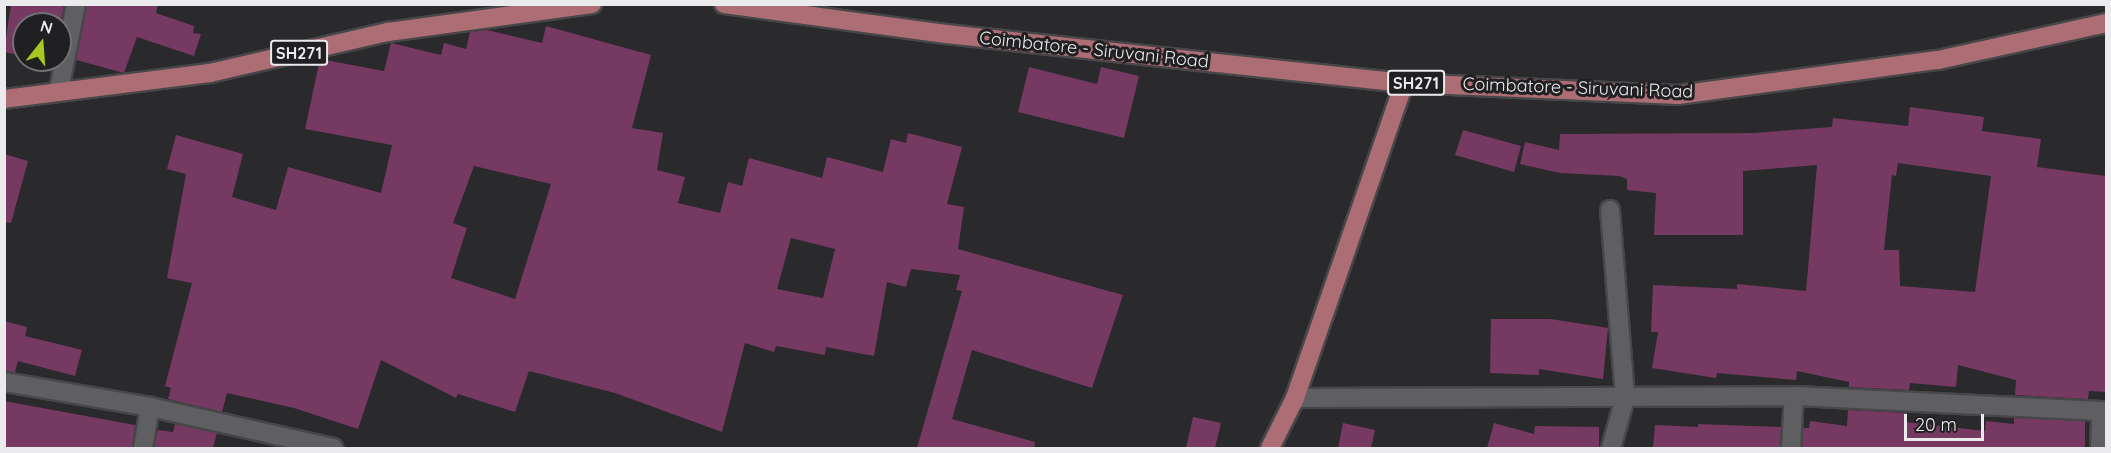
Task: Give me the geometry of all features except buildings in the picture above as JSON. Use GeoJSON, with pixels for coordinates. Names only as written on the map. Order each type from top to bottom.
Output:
{"type":"FeatureCollection","features":[{"type":"Feature","properties":{"kind":"main road","name":"SH271"},"geometry":{"type":"LineString","coordinates":[[4,99],[59,90],[210,73],[388,32],[592,4]]}},
{"type":"Feature","properties":{"kind":"main road","name":"Coimbatore - Siruvani Road"},"geometry":{"type":"LineString","coordinates":[[724,4],[946,34],[1404,83],[1678,95],[1938,60],[2106,23]]}},
{"type":"Feature","properties":{"kind":"main road"},"geometry":{"type":"LineString","coordinates":[[1270,448],[1295,398],[1404,83]]}},
{"type":"Feature","properties":{"kind":"street"},"geometry":{"type":"LineString","coordinates":[[59,90],[76,4]]}},
{"type":"Feature","properties":{"kind":"street"},"geometry":{"type":"LineString","coordinates":[[1610,210],[1625,398],[1611,448]]}},
{"type":"Feature","properties":{"kind":"street"},"geometry":{"type":"LineString","coordinates":[[4,382],[150,407],[333,448]]}},
{"type":"Feature","properties":{"kind":"street"},"geometry":{"type":"LineString","coordinates":[[1295,398],[1794,396],[2104,411],[2100,448]]}},
{"type":"Feature","properties":{"kind":"street"},"geometry":{"type":"LineString","coordinates":[[1791,448],[1794,396]]}},
{"type":"Feature","properties":{"kind":"street"},"geometry":{"type":"LineString","coordinates":[[143,448],[150,407]]}}]}
